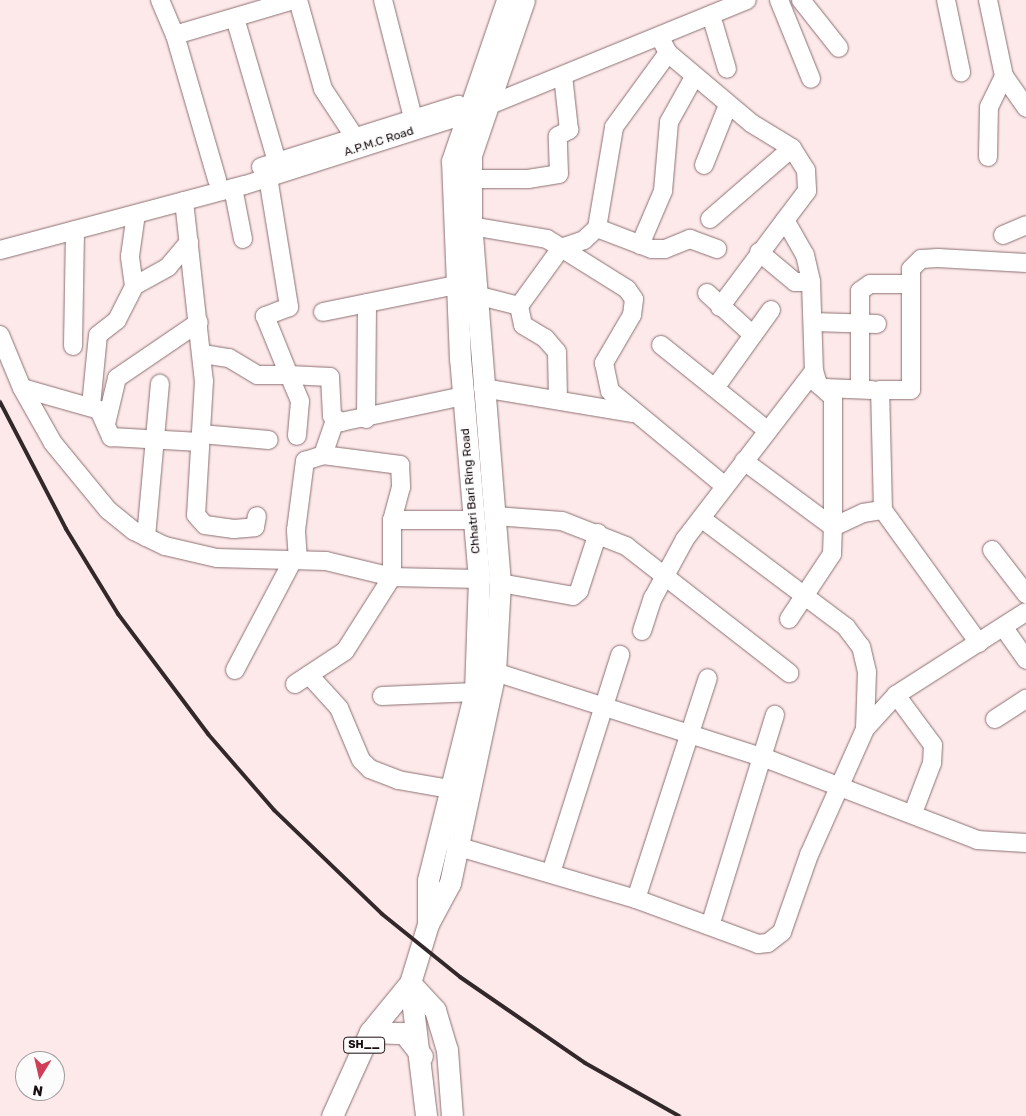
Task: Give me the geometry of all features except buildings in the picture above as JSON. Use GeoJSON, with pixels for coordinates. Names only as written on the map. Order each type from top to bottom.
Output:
{"type":"FeatureCollection","features":[{"type":"Feature","properties":{"kind":"main road","name":"Chhatri Bari Ring Road"},"geometry":{"type":"LineString","coordinates":[[410,983],[428,924],[428,880],[475,692],[479,579],[463,396],[456,285],[452,161],[481,103],[507,0]]}},
{"type":"Feature","properties":{"kind":"main road"},"geometry":{"type":"LineString","coordinates":[[428,924],[450,884],[456,846],[495,672],[500,583],[471,226],[471,155],[481,103],[524,0]]}},
{"type":"Feature","properties":{"kind":"main road"},"geometry":{"type":"LineString","coordinates":[[410,983],[422,1056],[426,1116]]}},
{"type":"Feature","properties":{"kind":"main road"},"geometry":{"type":"LineString","coordinates":[[410,983],[436,1010],[447,1050],[452,1116]]}},
{"type":"Feature","properties":{"kind":"main road","name":"SH__"},"geometry":{"type":"LineString","coordinates":[[332,1116],[370,1032],[410,983]]}},
{"type":"Feature","properties":{"kind":"main road"},"geometry":{"type":"LineString","coordinates":[[370,1032],[404,1033],[422,1056]]}},
{"type":"Feature","properties":{"kind":"street"},"geometry":{"type":"LineString","coordinates":[[160,0],[175,35],[217,180]]}},
{"type":"Feature","properties":{"kind":"street"},"geometry":{"type":"LineString","coordinates":[[175,35],[294,0]]}},
{"type":"Feature","properties":{"kind":"street"},"geometry":{"type":"LineString","coordinates":[[298,0],[323,89],[354,136]]}},
{"type":"Feature","properties":{"kind":"street"},"geometry":{"type":"LineString","coordinates":[[383,0],[413,118]]}},
{"type":"Feature","properties":{"kind":"street","name":"A.P.M.C Road"},"geometry":{"type":"LineString","coordinates":[[0,239],[217,180],[413,118],[481,103],[714,7],[747,0]]}},
{"type":"Feature","properties":{"kind":"street"},"geometry":{"type":"LineString","coordinates":[[779,0],[811,79]]}},
{"type":"Feature","properties":{"kind":"street"},"geometry":{"type":"LineString","coordinates":[[801,0],[839,48]]}},
{"type":"Feature","properties":{"kind":"street"},"geometry":{"type":"LineString","coordinates":[[946,0],[961,72]]}},
{"type":"Feature","properties":{"kind":"street"},"geometry":{"type":"LineString","coordinates":[[988,0],[1004,76],[1026,108]]}},
{"type":"Feature","properties":{"kind":"street"},"geometry":{"type":"LineString","coordinates":[[714,7],[727,69]]}},
{"type":"Feature","properties":{"kind":"street","name":"A.P.M.C Road"},"geometry":{"type":"LineString","coordinates":[[0,250],[268,177],[563,76],[659,36],[714,7]]}},
{"type":"Feature","properties":{"kind":"street"},"geometry":{"type":"LineString","coordinates":[[235,18],[277,162]]}},
{"type":"Feature","properties":{"kind":"street"},"geometry":{"type":"LineString","coordinates":[[659,36],[668,53],[694,77],[728,105],[792,148],[809,180],[807,191],[759,252],[720,307]]}},
{"type":"Feature","properties":{"kind":"street"},"geometry":{"type":"LineString","coordinates":[[558,400],[557,352],[545,338],[523,325],[519,306],[561,248],[584,240],[597,228],[614,127],[668,53]]}},
{"type":"Feature","properties":{"kind":"street"},"geometry":{"type":"LineString","coordinates":[[472,179],[559,174],[558,136],[569,130],[563,76]]}},
{"type":"Feature","properties":{"kind":"street"},"geometry":{"type":"LineString","coordinates":[[988,157],[989,107],[1004,76]]}},
{"type":"Feature","properties":{"kind":"street"},"geometry":{"type":"LineString","coordinates":[[640,245],[663,191],[669,122],[694,77]]}},
{"type":"Feature","properties":{"kind":"street"},"geometry":{"type":"LineString","coordinates":[[704,165],[728,105]]}},
{"type":"Feature","properties":{"kind":"street"},"geometry":{"type":"LineString","coordinates":[[710,219],[792,148]]}},
{"type":"Feature","properties":{"kind":"street"},"geometry":{"type":"LineString","coordinates":[[268,177],[290,307],[265,316],[300,401],[297,436]]}},
{"type":"Feature","properties":{"kind":"street"},"geometry":{"type":"LineString","coordinates":[[233,188],[243,238]]}},
{"type":"Feature","properties":{"kind":"street"},"geometry":{"type":"LineString","coordinates":[[184,201],[203,354],[199,522],[234,529],[255,528],[257,516]]}},
{"type":"Feature","properties":{"kind":"street"},"geometry":{"type":"LineString","coordinates":[[90,406],[98,334],[117,320],[134,286],[130,256],[136,214]]}},
{"type":"Feature","properties":{"kind":"street"},"geometry":{"type":"LineString","coordinates":[[785,220],[805,255],[812,282],[814,371],[818,384],[825,388],[833,397],[836,436],[832,554],[805,597],[788,619]]}},
{"type":"Feature","properties":{"kind":"street"},"geometry":{"type":"LineString","coordinates":[[1003,235],[1026,225]]}},
{"type":"Feature","properties":{"kind":"street"},"geometry":{"type":"LineString","coordinates":[[471,226],[529,233],[561,248],[627,289],[634,299],[632,315],[604,363],[610,391],[634,413],[725,486]]}},
{"type":"Feature","properties":{"kind":"street"},"geometry":{"type":"LineString","coordinates":[[597,228],[640,245],[665,249],[690,239],[717,249]]}},
{"type":"Feature","properties":{"kind":"street"},"geometry":{"type":"LineString","coordinates":[[73,346],[76,230]]}},
{"type":"Feature","properties":{"kind":"street"},"geometry":{"type":"LineString","coordinates":[[134,286],[168,267],[190,242]]}},
{"type":"Feature","properties":{"kind":"street"},"geometry":{"type":"LineString","coordinates":[[759,252],[795,282],[812,282]]}},
{"type":"Feature","properties":{"kind":"street"},"geometry":{"type":"LineString","coordinates":[[825,388],[911,390],[911,269],[921,259],[1026,263]]}},
{"type":"Feature","properties":{"kind":"street"},"geometry":{"type":"LineString","coordinates":[[860,389],[868,324],[863,286],[910,284]]}},
{"type":"Feature","properties":{"kind":"street"},"geometry":{"type":"LineString","coordinates":[[322,312],[456,285]]}},
{"type":"Feature","properties":{"kind":"street"},"geometry":{"type":"LineString","coordinates":[[707,293],[720,307],[753,335]]}},
{"type":"Feature","properties":{"kind":"street"},"geometry":{"type":"LineString","coordinates":[[476,295],[519,306]]}},
{"type":"Feature","properties":{"kind":"street"},"geometry":{"type":"LineString","coordinates":[[366,418],[367,303]]}},
{"type":"Feature","properties":{"kind":"street"},"geometry":{"type":"LineString","coordinates":[[715,388],[771,310]]}},
{"type":"Feature","properties":{"kind":"street"},"geometry":{"type":"LineString","coordinates":[[106,424],[117,378],[199,322]]}},
{"type":"Feature","properties":{"kind":"street"},"geometry":{"type":"LineString","coordinates":[[813,322],[868,324]]}},
{"type":"Feature","properties":{"kind":"street"},"geometry":{"type":"LineString","coordinates":[[0,335],[22,388],[74,472],[108,510],[146,536],[217,558],[326,561],[392,577],[479,579]]}},
{"type":"Feature","properties":{"kind":"street"},"geometry":{"type":"LineString","coordinates":[[661,345],[768,431]]}},
{"type":"Feature","properties":{"kind":"street"},"geometry":{"type":"LineString","coordinates":[[203,354],[229,358],[257,375],[330,377],[335,421],[323,455]]}},
{"type":"Feature","properties":{"kind":"street"},"geometry":{"type":"LineString","coordinates":[[642,631],[665,576],[701,518],[814,371]]}},
{"type":"Feature","properties":{"kind":"street"},"geometry":{"type":"LineString","coordinates":[[146,536],[160,384]]}},
{"type":"Feature","properties":{"kind":"street"},"geometry":{"type":"LineString","coordinates":[[22,388],[90,406],[104,415],[112,437],[156,442],[200,438],[269,440]]}},
{"type":"Feature","properties":{"kind":"street"},"geometry":{"type":"LineString","coordinates":[[483,388],[634,413]]}},
{"type":"Feature","properties":{"kind":"street"},"geometry":{"type":"LineString","coordinates":[[880,390],[883,510],[979,643]]}},
{"type":"Feature","properties":{"kind":"street"},"geometry":{"type":"LineString","coordinates":[[335,421],[366,418],[463,396]]}},
{"type":"Feature","properties":{"kind":"street"},"geometry":{"type":"LineString","coordinates":[[235,670],[295,561],[305,461],[310,455],[323,455],[400,465],[402,487],[392,520],[392,577],[345,651],[302,680],[339,708],[361,760],[370,769],[398,780],[450,789]]}},
{"type":"Feature","properties":{"kind":"street"},"geometry":{"type":"LineString","coordinates":[[744,461],[833,527]]}},
{"type":"Feature","properties":{"kind":"street"},"geometry":{"type":"LineString","coordinates":[[833,527],[863,513],[883,510]]}},
{"type":"Feature","properties":{"kind":"street"},"geometry":{"type":"LineString","coordinates":[[495,516],[562,521],[598,533],[665,576],[789,673]]}},
{"type":"Feature","properties":{"kind":"street"},"geometry":{"type":"LineString","coordinates":[[701,518],[846,626],[861,647],[867,672],[865,729]]}},
{"type":"Feature","properties":{"kind":"street"},"geometry":{"type":"LineString","coordinates":[[392,520],[474,520]]}},
{"type":"Feature","properties":{"kind":"street"},"geometry":{"type":"LineString","coordinates":[[500,583],[573,596],[579,591],[598,533]]}},
{"type":"Feature","properties":{"kind":"street"},"geometry":{"type":"LineString","coordinates":[[992,550],[1026,594]]}},
{"type":"Feature","properties":{"kind":"street"},"geometry":{"type":"LineString","coordinates":[[456,846],[636,898],[758,944],[776,939],[837,788],[865,729],[896,695],[1004,628],[1026,612]]}},
{"type":"Feature","properties":{"kind":"street"},"geometry":{"type":"LineString","coordinates":[[1004,628],[1026,660]]}},
{"type":"Feature","properties":{"kind":"street"},"geometry":{"type":"LineString","coordinates":[[550,874],[607,707],[620,655]]}},
{"type":"Feature","properties":{"kind":"street"},"geometry":{"type":"LineString","coordinates":[[495,672],[607,707],[687,735],[765,758],[837,788],[913,812],[976,840],[1026,843]]}},
{"type":"Feature","properties":{"kind":"street"},"geometry":{"type":"LineString","coordinates":[[636,898],[687,735],[708,678]]}},
{"type":"Feature","properties":{"kind":"street"},"geometry":{"type":"LineString","coordinates":[[382,696],[475,692]]}},
{"type":"Feature","properties":{"kind":"street"},"geometry":{"type":"LineString","coordinates":[[896,695],[933,745],[932,763],[913,812]]}},
{"type":"Feature","properties":{"kind":"street"},"geometry":{"type":"LineString","coordinates":[[995,719],[1026,699]]}},
{"type":"Feature","properties":{"kind":"street"},"geometry":{"type":"LineString","coordinates":[[710,926],[765,758],[775,715]]}},
{"type":"Feature","properties":{"kind":"railway"},"geometry":{"type":"LineString","coordinates":[[0,402],[66,529],[118,614],[208,734],[274,810],[382,914],[460,977],[585,1063],[679,1116]]}}]}
